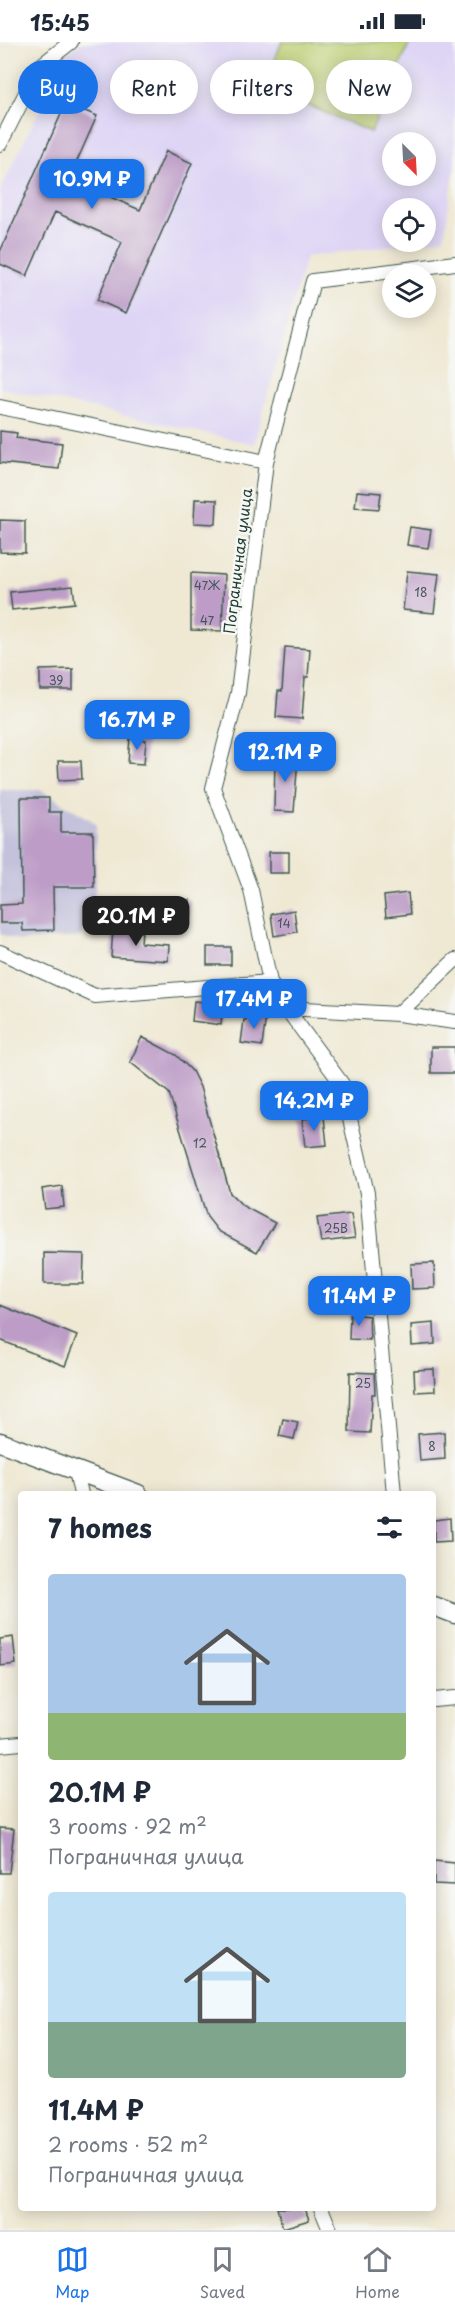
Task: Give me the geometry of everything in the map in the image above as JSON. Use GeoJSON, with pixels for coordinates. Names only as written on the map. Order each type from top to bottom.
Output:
{"type":"FeatureCollection","features":[{"type":"Feature","properties":{"kind":"main road"},"geometry":{"type":"LineString","coordinates":[[0,1442],[130,1491]]}},
{"type":"Feature","properties":{"kind":"main road"},"geometry":{"type":"LineString","coordinates":[[436,1607],[455,1614]]}},
{"type":"Feature","properties":{"kind":"street"},"geometry":{"type":"LineString","coordinates":[[0,144],[39,67],[71,42]]}},
{"type":"Feature","properties":{"kind":"street","name":"Пограничная улица"},"geometry":{"type":"LineString","coordinates":[[394,1491],[367,1193],[342,1083],[286,1008],[270,982],[251,890],[213,788],[238,693],[266,462],[313,281],[455,263]]}},
{"type":"Feature","properties":{"kind":"street"},"geometry":{"type":"LineString","coordinates":[[0,407],[266,462]]}},
{"type":"Feature","properties":{"kind":"street"},"geometry":{"type":"LineString","coordinates":[[0,952],[95,996],[270,982]]}},
{"type":"Feature","properties":{"kind":"street"},"geometry":{"type":"LineString","coordinates":[[398,1014],[455,960]]}},
{"type":"Feature","properties":{"kind":"street"},"geometry":{"type":"LineString","coordinates":[[286,1008],[398,1014],[455,1022]]}},
{"type":"Feature","properties":{"kind":"street"},"geometry":{"type":"LineString","coordinates":[[76,1471],[80,1491]]}},
{"type":"Feature","properties":{"kind":"street"},"geometry":{"type":"LineString","coordinates":[[436,1700],[455,1698]]}},
{"type":"Feature","properties":{"kind":"street"},"geometry":{"type":"LineString","coordinates":[[0,1745],[18,1743]]}},
{"type":"Feature","properties":{"kind":"street"},"geometry":{"type":"LineString","coordinates":[[322,2211],[330,2230]]}},
{"type":"Feature","properties":{"kind":"shaded area"},"geometry":{"type":"Polygon","coordinates":[[[83,42],[455,42],[455,163],[444,238],[436,239],[436,198],[382,198],[382,247],[306,257],[254,444],[0,388],[0,191],[37,114],[98,114],[98,60],[63,60],[66,54],[83,42]]]}},
{"type":"Feature","properties":{"kind":"shaded area"},"geometry":{"type":"Polygon","coordinates":[[[0,790],[41,790],[96,823],[96,888],[81,937],[20,941],[0,934],[0,790]]]}},
{"type":"Feature","properties":{"kind":"green space"},"geometry":{"type":"Polygon","coordinates":[[[282,42],[410,42],[402,60],[326,60],[326,113],[314,108],[314,60],[274,60],[282,42]]]}},
{"type":"Feature","properties":{"kind":"green space"},"geometry":{"type":"Polygon","coordinates":[[[329,114],[379,114],[371,132],[329,114]]]}},
{"type":"Feature","properties":{"kind":"building"},"geometry":{"type":"Polygon","coordinates":[[[61,114],[97,116],[69,179],[140,210],[166,151],[192,163],[126,313],[97,300],[122,242],[55,212],[27,276],[0,264],[0,252],[61,114]]]}},
{"type":"Feature","properties":{"kind":"building"},"geometry":{"type":"Polygon","coordinates":[[[0,431],[17,433],[16,438],[62,443],[59,469],[0,463],[0,431]]]}},
{"type":"Feature","properties":{"kind":"building"},"geometry":{"type":"Polygon","coordinates":[[[357,491],[381,493],[379,509],[355,507],[357,491]]]}},
{"type":"Feature","properties":{"kind":"building"},"geometry":{"type":"Polygon","coordinates":[[[195,499],[217,500],[216,524],[194,523],[195,499]]]}},
{"type":"Feature","properties":{"kind":"building"},"geometry":{"type":"Polygon","coordinates":[[[0,520],[25,521],[25,553],[0,552],[0,520]]]}},
{"type":"Feature","properties":{"kind":"building"},"geometry":{"type":"Polygon","coordinates":[[[410,527],[431,530],[428,548],[407,545],[410,527]]]}},
{"type":"Feature","properties":{"kind":"building"},"geometry":{"type":"Polygon","coordinates":[[[407,571],[439,574],[434,613],[403,610],[407,571]]]}},
{"type":"Feature","properties":{"kind":"building"},"geometry":{"type":"Polygon","coordinates":[[[191,573],[224,575],[222,631],[191,630],[191,573]]]}},
{"type":"Feature","properties":{"kind":"building"},"geometry":{"type":"Polygon","coordinates":[[[73,586],[75,603],[12,610],[10,592],[73,586]]]}},
{"type":"Feature","properties":{"kind":"building"},"geometry":{"type":"Polygon","coordinates":[[[285,647],[310,649],[302,719],[276,717],[278,691],[282,691],[285,647]]]}},
{"type":"Feature","properties":{"kind":"building"},"geometry":{"type":"Polygon","coordinates":[[[73,669],[73,690],[40,690],[40,670],[73,669]]]}},
{"type":"Feature","properties":{"kind":"building"},"geometry":{"type":"Polygon","coordinates":[[[130,738],[146,740],[144,764],[128,763],[130,738]]]}},
{"type":"Feature","properties":{"kind":"building"},"geometry":{"type":"Polygon","coordinates":[[[275,756],[298,757],[294,812],[274,811],[275,756]]]}},
{"type":"Feature","properties":{"kind":"building"},"geometry":{"type":"Polygon","coordinates":[[[58,761],[81,761],[82,779],[59,780],[58,761]]]}},
{"type":"Feature","properties":{"kind":"building"},"geometry":{"type":"Polygon","coordinates":[[[21,798],[49,798],[49,812],[61,812],[61,832],[93,832],[94,887],[53,887],[54,930],[23,931],[22,923],[0,923],[0,905],[22,904],[21,798]]]}},
{"type":"Feature","properties":{"kind":"building"},"geometry":{"type":"Polygon","coordinates":[[[269,852],[289,852],[289,873],[269,873],[269,852]]]}},
{"type":"Feature","properties":{"kind":"building"},"geometry":{"type":"Polygon","coordinates":[[[408,893],[410,914],[386,917],[384,896],[408,893]]]}},
{"type":"Feature","properties":{"kind":"building"},"geometry":{"type":"Polygon","coordinates":[[[165,899],[190,900],[189,917],[165,917],[165,899]]]}},
{"type":"Feature","properties":{"kind":"building"},"geometry":{"type":"Polygon","coordinates":[[[294,910],[297,932],[274,936],[271,914],[294,910]]]}},
{"type":"Feature","properties":{"kind":"building"},"geometry":{"type":"Polygon","coordinates":[[[113,929],[142,931],[141,943],[169,945],[168,961],[111,957],[113,929]]]}},
{"type":"Feature","properties":{"kind":"building"},"geometry":{"type":"Polygon","coordinates":[[[207,947],[231,947],[231,965],[207,965],[207,947]]]}},
{"type":"Feature","properties":{"kind":"building"},"geometry":{"type":"Polygon","coordinates":[[[194,1001],[223,1004],[221,1025],[192,1021],[194,1001]]]}},
{"type":"Feature","properties":{"kind":"building"},"geometry":{"type":"Polygon","coordinates":[[[247,1014],[266,1016],[262,1046],[241,1043],[247,1014]]]}},
{"type":"Feature","properties":{"kind":"building"},"geometry":{"type":"Polygon","coordinates":[[[142,1037],[176,1055],[192,1071],[200,1087],[230,1193],[243,1206],[275,1223],[257,1252],[218,1231],[207,1217],[169,1093],[130,1062],[142,1037]]]}},
{"type":"Feature","properties":{"kind":"building"},"geometry":{"type":"Polygon","coordinates":[[[431,1047],[455,1047],[455,1073],[431,1073],[431,1047]]]}},
{"type":"Feature","properties":{"kind":"building"},"geometry":{"type":"Polygon","coordinates":[[[324,1117],[327,1145],[305,1147],[302,1119],[324,1117]]]}},
{"type":"Feature","properties":{"kind":"building"},"geometry":{"type":"Polygon","coordinates":[[[62,1186],[64,1207],[45,1209],[42,1189],[62,1186]]]}},
{"type":"Feature","properties":{"kind":"building"},"geometry":{"type":"Polygon","coordinates":[[[351,1214],[355,1238],[321,1242],[317,1218],[351,1214]]]}},
{"type":"Feature","properties":{"kind":"building"},"geometry":{"type":"Polygon","coordinates":[[[44,1253],[84,1254],[83,1284],[44,1284],[44,1253]]]}},
{"type":"Feature","properties":{"kind":"building"},"geometry":{"type":"Polygon","coordinates":[[[434,1263],[435,1288],[412,1289],[411,1264],[434,1263]]]}},
{"type":"Feature","properties":{"kind":"building"},"geometry":{"type":"Polygon","coordinates":[[[0,1305],[77,1336],[65,1366],[0,1340],[0,1305]]]}},
{"type":"Feature","properties":{"kind":"building"},"geometry":{"type":"Polygon","coordinates":[[[350,1314],[369,1316],[370,1340],[349,1339],[350,1314]]]}},
{"type":"Feature","properties":{"kind":"building"},"geometry":{"type":"Polygon","coordinates":[[[434,1323],[435,1344],[412,1346],[411,1325],[434,1323]]]}},
{"type":"Feature","properties":{"kind":"building"},"geometry":{"type":"Polygon","coordinates":[[[434,1369],[435,1391],[415,1392],[414,1370],[434,1369]]]}},
{"type":"Feature","properties":{"kind":"building"},"geometry":{"type":"Polygon","coordinates":[[[350,1372],[374,1373],[375,1394],[372,1394],[370,1433],[349,1432],[350,1372]]]}},
{"type":"Feature","properties":{"kind":"building"},"geometry":{"type":"Polygon","coordinates":[[[283,1419],[298,1422],[294,1439],[279,1436],[283,1419]]]}},
{"type":"Feature","properties":{"kind":"building"},"geometry":{"type":"Polygon","coordinates":[[[444,1432],[445,1459],[420,1461],[418,1434],[444,1432]]]}},
{"type":"Feature","properties":{"kind":"building"},"geometry":{"type":"Polygon","coordinates":[[[450,1518],[451,1541],[436,1542],[436,1520],[450,1518]]]}},
{"type":"Feature","properties":{"kind":"building"},"geometry":{"type":"Polygon","coordinates":[[[13,1637],[16,1664],[0,1666],[0,1639],[13,1637]]]}},
{"type":"Feature","properties":{"kind":"building"},"geometry":{"type":"Polygon","coordinates":[[[0,1828],[14,1829],[9,1873],[0,1873],[0,1828]]]}},
{"type":"Feature","properties":{"kind":"building"},"geometry":{"type":"Polygon","coordinates":[[[436,1861],[455,1863],[455,1885],[436,1884],[436,1861]]]}},
{"type":"Feature","properties":{"kind":"building"},"geometry":{"type":"Polygon","coordinates":[[[278,2211],[306,2211],[309,2220],[283,2228],[278,2211]]]}}]}
